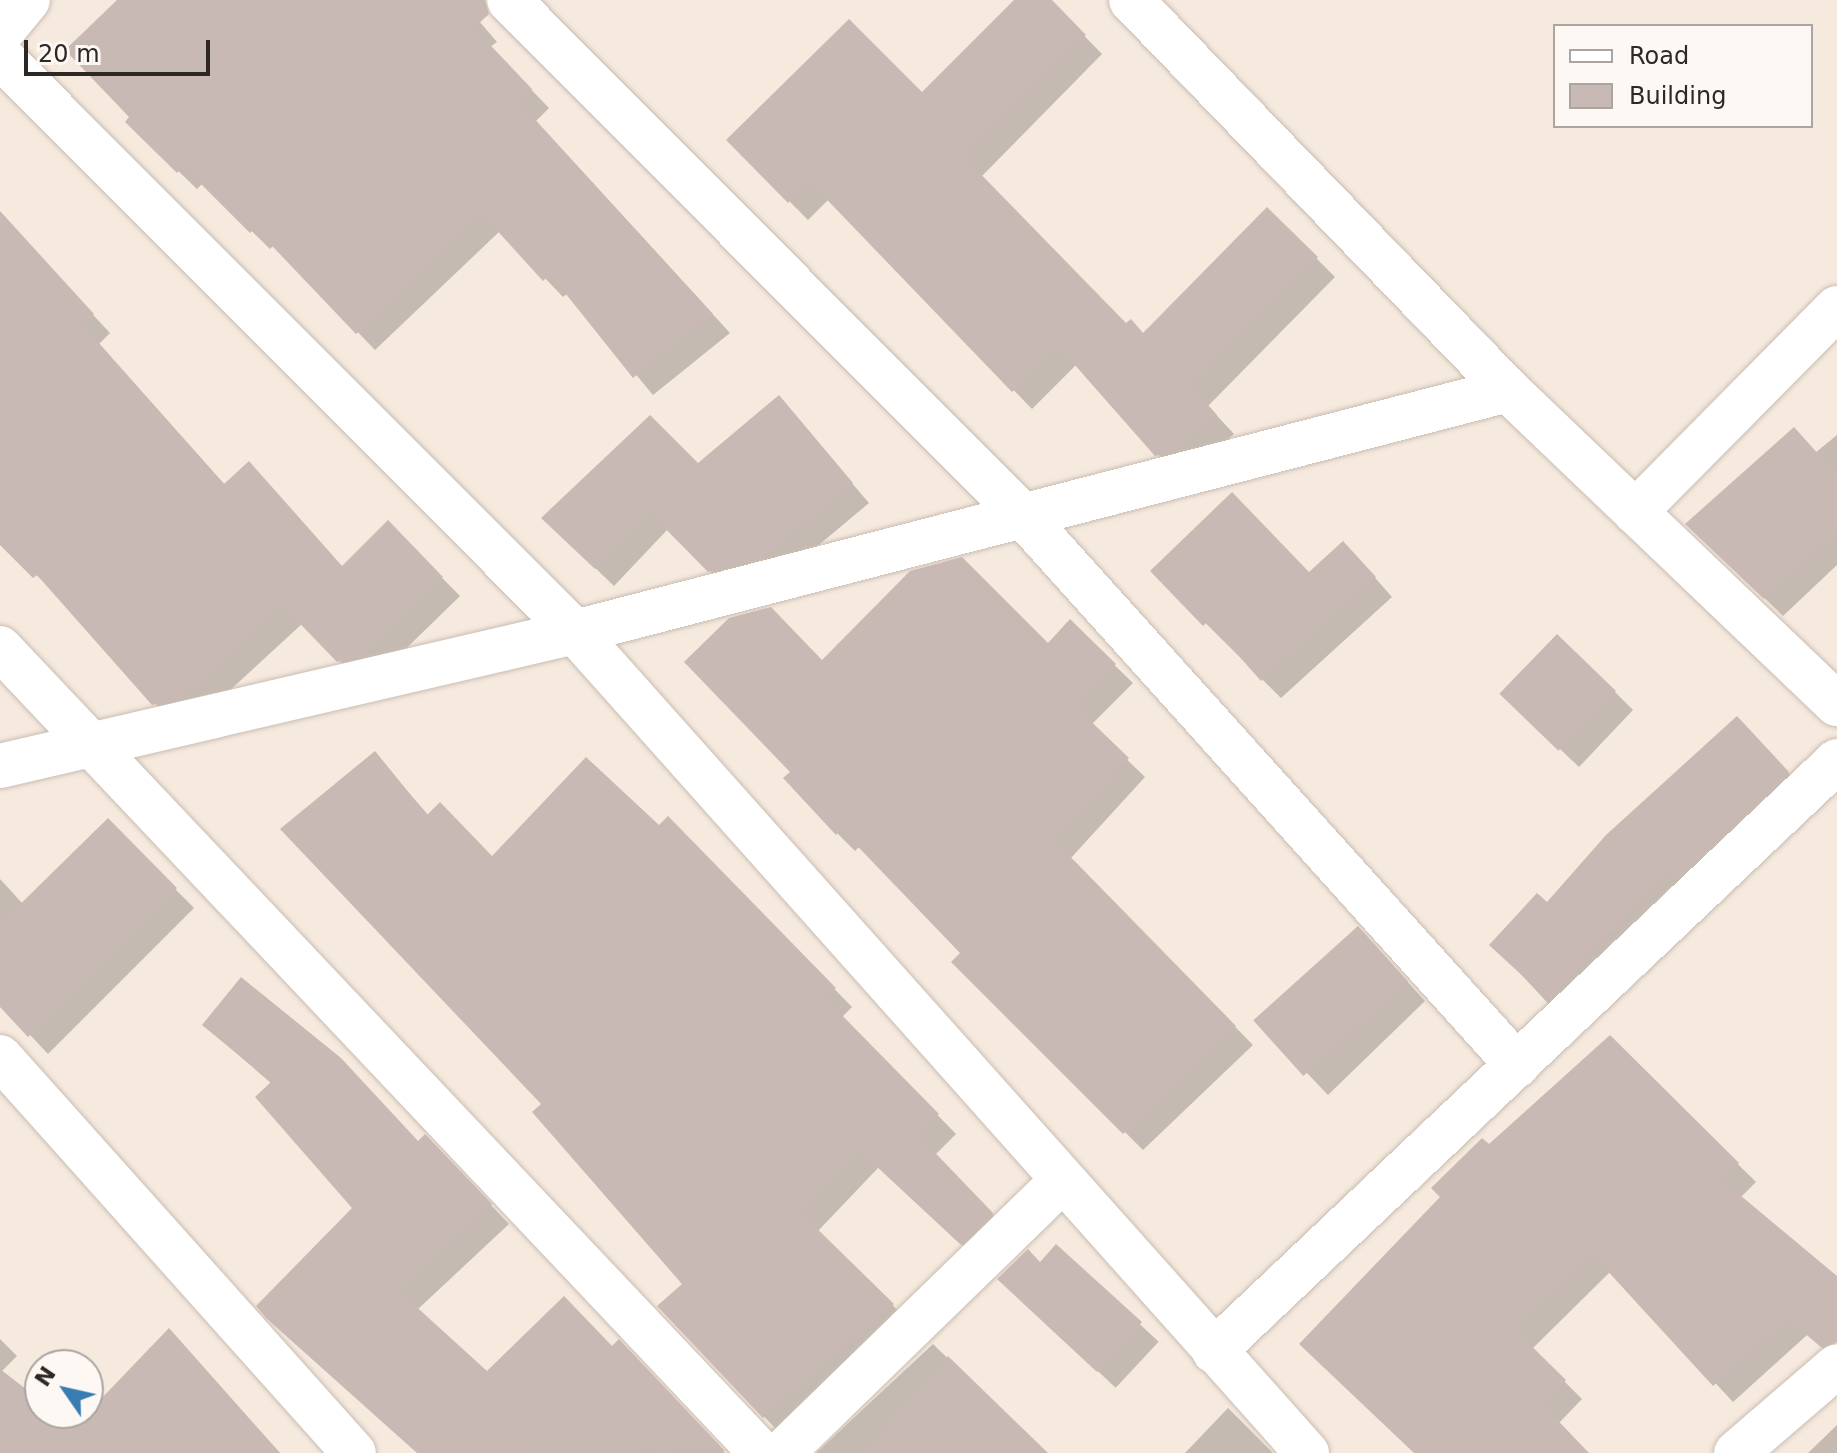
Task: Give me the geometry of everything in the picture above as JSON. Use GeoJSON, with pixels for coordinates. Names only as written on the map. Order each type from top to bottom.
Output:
{"type":"FeatureCollection","features":[{"type":"Feature","properties":{"kind":"street"},"geometry":{"type":"LineString","coordinates":[[0,34],[28,0]]}},
{"type":"Feature","properties":{"kind":"street"},"geometry":{"type":"LineString","coordinates":[[509,0],[1023,516],[1517,1065]]}},
{"type":"Feature","properties":{"kind":"street"},"geometry":{"type":"LineString","coordinates":[[1131,0],[1508,390],[1837,704]]}},
{"type":"Feature","properties":{"kind":"street"},"geometry":{"type":"LineString","coordinates":[[0,56],[575,632],[1061,1182],[1307,1453]]}},
{"type":"Feature","properties":{"kind":"street"},"geometry":{"type":"LineString","coordinates":[[1635,512],[1837,308]]}},
{"type":"Feature","properties":{"kind":"street"},"geometry":{"type":"LineString","coordinates":[[0,766],[575,632],[1508,390]]}},
{"type":"Feature","properties":{"kind":"street"},"geometry":{"type":"LineString","coordinates":[[0,648],[761,1453]]}},
{"type":"Feature","properties":{"kind":"street"},"geometry":{"type":"LineString","coordinates":[[1214,1351],[1837,761]]}},
{"type":"Feature","properties":{"kind":"street"},"geometry":{"type":"LineString","coordinates":[[0,1057],[354,1453]]}},
{"type":"Feature","properties":{"kind":"street"},"geometry":{"type":"LineString","coordinates":[[782,1453],[1061,1182]]}},
{"type":"Feature","properties":{"kind":"street"},"geometry":{"type":"LineString","coordinates":[[1736,1453],[1837,1366]]}},
{"type":"Feature","properties":{"kind":"building"},"geometry":{"type":"Polygon","coordinates":[[[117,0],[485,0],[489,14],[474,28],[532,89],[519,102],[713,314],[633,378],[550,274],[543,281],[482,214],[356,334],[255,228],[250,233],[183,166],[177,173],[125,122],[129,117],[65,50],[117,0]]]}},
{"type":"Feature","properties":{"kind":"building"},"geometry":{"type":"Polygon","coordinates":[[[1014,0],[1052,0],[1086,35],[964,157],[1126,323],[1131,319],[1143,333],[1267,207],[1318,257],[1191,386],[1217,415],[1177,450],[1155,456],[1059,347],[1012,392],[810,182],[788,203],[726,140],[849,19],[922,92],[1014,0]]]}},
{"type":"Feature","properties":{"kind":"building"},"geometry":{"type":"Polygon","coordinates":[[[0,211],[94,314],[82,324],[224,484],[249,461],[342,566],[388,520],[443,577],[361,656],[337,662],[283,606],[185,697],[152,705],[37,575],[33,578],[0,545],[0,211]]]}},
{"type":"Feature","properties":{"kind":"building"},"geometry":{"type":"Polygon","coordinates":[[[779,395],[853,483],[764,557],[708,572],[649,512],[595,569],[541,518],[650,415],[698,463],[779,395]]]}},
{"type":"Feature","properties":{"kind":"building"},"geometry":{"type":"Polygon","coordinates":[[[1794,427],[1837,475],[1837,533],[1764,599],[1685,524],[1794,427]]]}},
{"type":"Feature","properties":{"kind":"building"},"geometry":{"type":"Polygon","coordinates":[[[1232,492],[1309,572],[1343,541],[1376,577],[1261,681],[1208,621],[1203,626],[1150,571],[1232,492]]]}},
{"type":"Feature","properties":{"kind":"building"},"geometry":{"type":"Polygon","coordinates":[[[962,557],[1048,643],[1070,619],[1116,664],[1075,706],[1129,758],[1054,840],[1236,1026],[1123,1134],[951,962],[960,953],[841,829],[836,835],[783,778],[790,772],[684,662],[729,618],[771,607],[822,660],[910,571],[962,557]]]}},
{"type":"Feature","properties":{"kind":"building"},"geometry":{"type":"Polygon","coordinates":[[[1557,634],[1616,691],[1558,751],[1499,694],[1557,634]]]}},
{"type":"Feature","properties":{"kind":"building"},"geometry":{"type":"Polygon","coordinates":[[[1737,716],[1789,772],[1676,879],[1669,872],[1549,1000],[1489,945],[1537,893],[1547,902],[1606,835],[1737,716]]]}},
{"type":"Feature","properties":{"kind":"building"},"geometry":{"type":"Polygon","coordinates":[[[375,751],[427,815],[440,802],[492,856],[586,757],[659,825],[668,816],[836,988],[825,998],[939,1114],[918,1135],[993,1213],[961,1245],[860,1151],[801,1213],[894,1304],[763,1418],[657,1306],[682,1284],[532,1112],[541,1104],[280,829],[375,751]]]}},
{"type":"Feature","properties":{"kind":"building"},"geometry":{"type":"Polygon","coordinates":[[[108,818],[177,888],[28,1037],[0,1007],[0,924],[108,818]]]}},
{"type":"Feature","properties":{"kind":"building"},"geometry":{"type":"Polygon","coordinates":[[[1358,926],[1408,982],[1303,1076],[1253,1020],[1358,926]]]}},
{"type":"Feature","properties":{"kind":"building"},"geometry":{"type":"Polygon","coordinates":[[[241,977],[341,1058],[418,1141],[425,1134],[492,1204],[399,1291],[487,1371],[564,1296],[612,1346],[619,1339],[725,1451],[417,1453],[266,1318],[256,1306],[352,1208],[255,1097],[271,1082],[202,1025],[241,977]]]}},
{"type":"Feature","properties":{"kind":"building"},"geometry":{"type":"Polygon","coordinates":[[[1610,1035],[1739,1163],[1722,1180],[1837,1276],[1837,1342],[1821,1347],[1788,1319],[1713,1386],[1592,1254],[1515,1330],[1566,1380],[1542,1404],[1589,1453],[1414,1453],[1299,1344],[1440,1197],[1431,1188],[1482,1138],[1489,1144],[1610,1035]]]}},
{"type":"Feature","properties":{"kind":"building"},"geometry":{"type":"Polygon","coordinates":[[[1056,1244],[1142,1322],[1097,1372],[997,1279],[1028,1249],[1040,1262],[1056,1244]]]}},
{"type":"Feature","properties":{"kind":"building"},"geometry":{"type":"Polygon","coordinates":[[[169,1328],[280,1453],[0,1453],[0,1369],[24,1388],[24,1429],[104,1429],[104,1396],[169,1328]]]}},
{"type":"Feature","properties":{"kind":"building"},"geometry":{"type":"Polygon","coordinates":[[[948,1356],[1048,1453],[861,1453],[948,1356]]]}}]}
